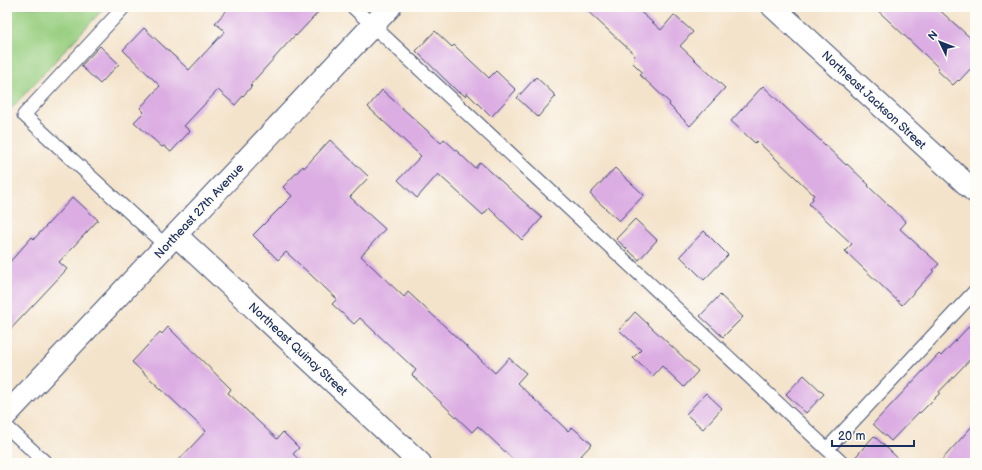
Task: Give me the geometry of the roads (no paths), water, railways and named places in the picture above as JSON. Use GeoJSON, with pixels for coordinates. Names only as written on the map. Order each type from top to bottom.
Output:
{"type":"FeatureCollection","features":[{"type":"Feature","properties":{"kind":"street","name":"Northeast 27th Avenue"},"geometry":{"type":"LineString","coordinates":[[7,414],[390,7]]}},
{"type":"Feature","properties":{"kind":"street","name":"Northeast Jackson Street"},"geometry":{"type":"LineString","coordinates":[[773,7],[975,192]]}},
{"type":"Feature","properties":{"kind":"street","name":"Northeast Quincy Street"},"geometry":{"type":"LineString","coordinates":[[171,240],[420,463]]}},
{"type":"Feature","properties":{"kind":"lane"},"geometry":{"type":"LineString","coordinates":[[124,7],[24,114],[171,240]]}},
{"type":"Feature","properties":{"kind":"lane"},"geometry":{"type":"LineString","coordinates":[[353,7],[842,463]]}},
{"type":"Feature","properties":{"kind":"lane"},"geometry":{"type":"LineString","coordinates":[[827,449],[975,291]]}},
{"type":"Feature","properties":{"kind":"lane"},"geometry":{"type":"LineString","coordinates":[[7,427],[46,463]]}}]}
